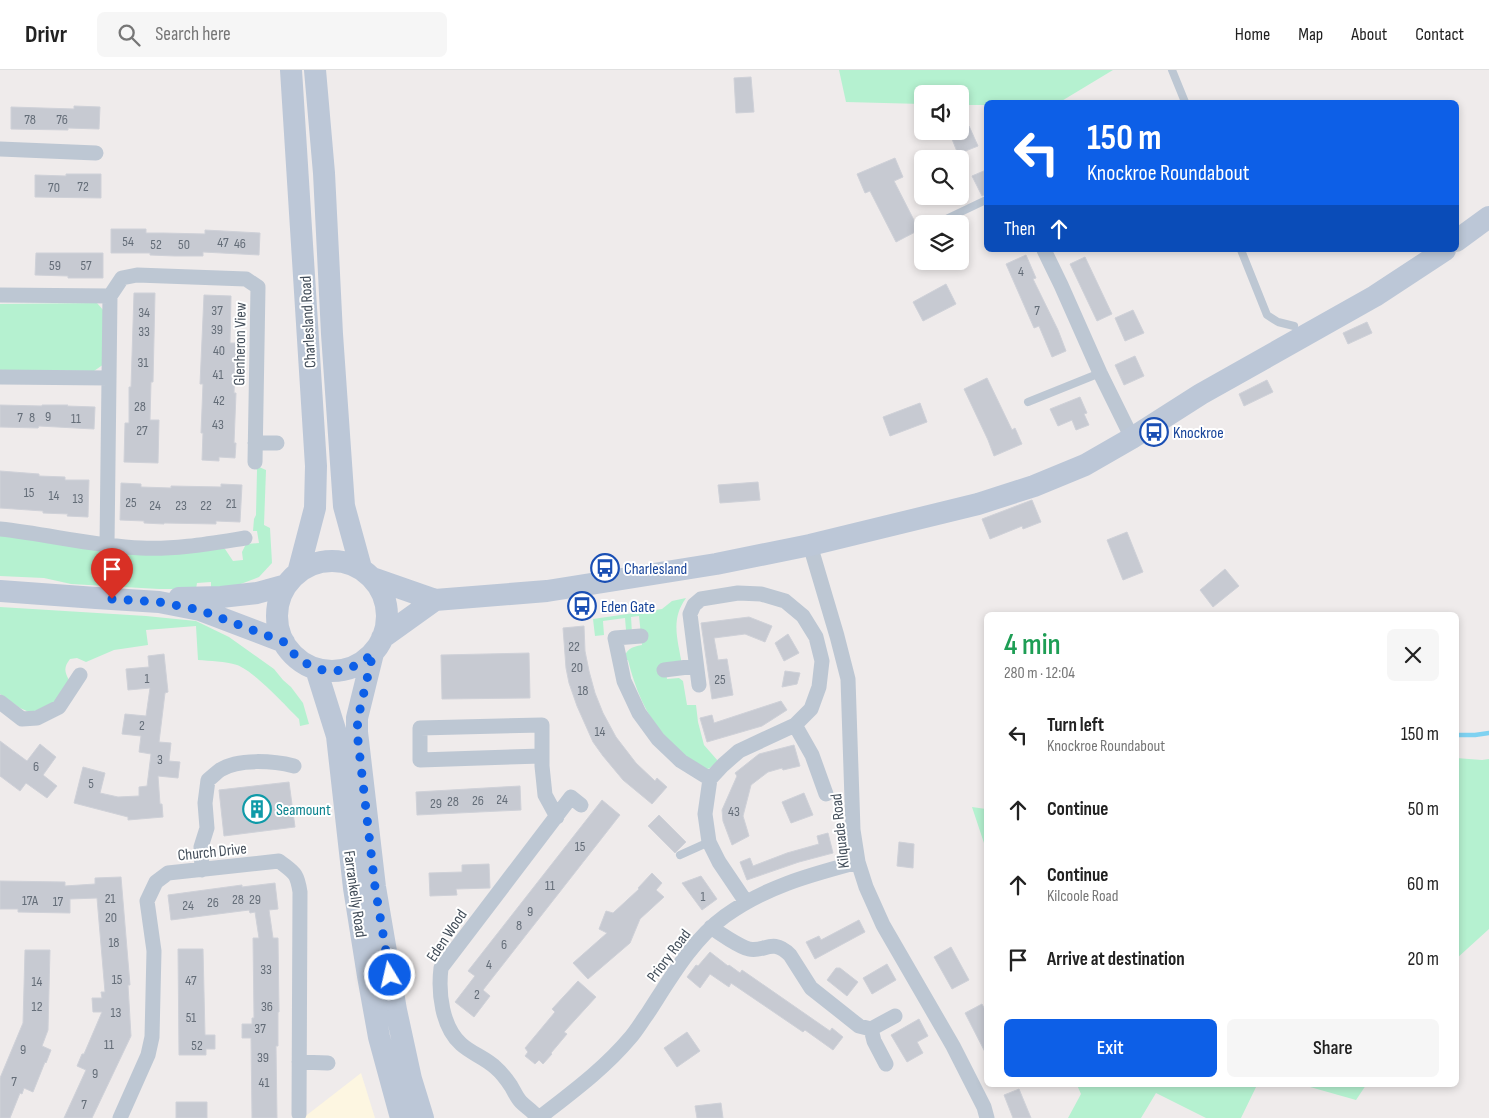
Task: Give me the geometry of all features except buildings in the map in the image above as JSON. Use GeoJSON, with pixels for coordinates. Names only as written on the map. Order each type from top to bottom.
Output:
{"type":"FeatureCollection","features":[{"type":"Feature","properties":{"kind":"main road","name":"Charlesland Road"},"geometry":{"type":"LineString","coordinates":[[291,70],[316,466],[315,508],[292,579]]}},
{"type":"Feature","properties":{"kind":"main road","name":"Charlesland Road"},"geometry":{"type":"LineString","coordinates":[[315,70],[324,173],[332,334],[344,506],[366,573]]}},
{"type":"Feature","properties":{"kind":"main road"},"geometry":{"type":"LineString","coordinates":[[1459,239],[1489,217]]}},
{"type":"Feature","properties":{"kind":"main road"},"geometry":{"type":"LineString","coordinates":[[159,602],[188,597],[222,597],[257,593],[292,579],[312,564],[328,561],[345,562],[366,573],[435,600],[556,589],[716,564],[978,504],[1034,486],[1085,465],[1132,438],[1201,394],[1375,296],[1441,252]]}},
{"type":"Feature","properties":{"kind":"main road"},"geometry":{"type":"LineString","coordinates":[[366,573],[381,590],[386,604],[387,621],[378,646]]}},
{"type":"Feature","properties":{"kind":"main road"},"geometry":{"type":"LineString","coordinates":[[292,579],[280,599],[277,614],[278,628],[292,654],[303,663],[316,669],[332,671],[347,669],[361,663],[378,646],[435,600]]}},
{"type":"Feature","properties":{"kind":"main road"},"geometry":{"type":"LineString","coordinates":[[0,591],[159,602],[200,610],[284,642]]}},
{"type":"Feature","properties":{"kind":"main road","name":"Farrankelly Road"},"geometry":{"type":"LineString","coordinates":[[378,646],[358,718],[357,732],[375,887],[396,1010],[411,1078],[423,1118]]}},
{"type":"Feature","properties":{"kind":"main road","name":"Farrankelly Road"},"geometry":{"type":"LineString","coordinates":[[316,669],[337,736],[354,888],[368,976],[379,1037],[401,1118]]}},
{"type":"Feature","properties":{"kind":"street"},"geometry":{"type":"LineString","coordinates":[[0,149],[96,153]]}},
{"type":"Feature","properties":{"kind":"street"},"geometry":{"type":"LineString","coordinates":[[1045,252],[1132,438]]}},
{"type":"Feature","properties":{"kind":"street","name":"Glenheron View"},"geometry":{"type":"LineString","coordinates":[[110,296],[122,278],[137,275],[246,279],[258,287],[255,462]]}},
{"type":"Feature","properties":{"kind":"street"},"geometry":{"type":"LineString","coordinates":[[0,295],[110,296],[107,545]]}},
{"type":"Feature","properties":{"kind":"street"},"geometry":{"type":"LineString","coordinates":[[0,377],[109,378]]}},
{"type":"Feature","properties":{"kind":"street"},"geometry":{"type":"LineString","coordinates":[[255,443],[277,443]]}},
{"type":"Feature","properties":{"kind":"street"},"geometry":{"type":"LineString","coordinates":[[0,529],[107,545],[143,548],[192,546],[245,538]]}},
{"type":"Feature","properties":{"kind":"street","name":"Kilquade Road"},"geometry":{"type":"LineString","coordinates":[[810,544],[848,679],[853,830],[858,862],[866,887],[883,925],[953,1046],[984,1107],[987,1118]]}},
{"type":"Feature","properties":{"kind":"street"},"geometry":{"type":"LineString","coordinates":[[699,685],[690,614],[694,605],[701,599],[738,594],[761,594],[785,601],[803,616],[816,637],[822,661],[819,687],[811,709],[794,725],[739,751],[710,779],[705,814],[709,842],[719,862],[746,902]]}},
{"type":"Feature","properties":{"kind":"street"},"geometry":{"type":"LineString","coordinates":[[641,636],[615,638],[624,681],[639,713],[658,739],[681,760],[710,779]]}},
{"type":"Feature","properties":{"kind":"street"},"geometry":{"type":"LineString","coordinates":[[664,670],[696,666]]}},
{"type":"Feature","properties":{"kind":"street"},"geometry":{"type":"LineString","coordinates":[[0,702],[22,719],[37,718],[59,707],[80,675]]}},
{"type":"Feature","properties":{"kind":"street"},"geometry":{"type":"LineString","coordinates":[[542,756],[420,760],[420,728],[542,725],[545,794],[557,816]]}},
{"type":"Feature","properties":{"kind":"street"},"geometry":{"type":"LineString","coordinates":[[794,725],[812,755],[826,794]]}},
{"type":"Feature","properties":{"kind":"street"},"geometry":{"type":"LineString","coordinates":[[202,870],[201,847],[207,828],[204,803],[208,780],[222,769],[244,762],[278,762],[294,766]]}},
{"type":"Feature","properties":{"kind":"street","name":"Eden Wood"},"geometry":{"type":"LineString","coordinates":[[539,1118],[521,1102],[510,1084],[495,1067],[459,1043],[448,1026],[442,1006],[439,979],[441,968],[449,956],[571,797],[581,804]]}},
{"type":"Feature","properties":{"kind":"street","name":"Church Drive"},"geometry":{"type":"LineString","coordinates":[[120,1118],[148,1055],[152,1037],[154,951],[147,901],[156,882],[168,873],[279,861],[295,873],[300,892],[299,1114]]}},
{"type":"Feature","properties":{"kind":"street","name":"Priory Road"},"geometry":{"type":"LineString","coordinates":[[539,1118],[599,1070],[631,1037],[688,953],[711,927],[760,894],[788,882],[858,862]]}},
{"type":"Feature","properties":{"kind":"street"},"geometry":{"type":"LineString","coordinates":[[711,927],[747,949],[754,950],[769,946],[778,947],[786,951],[811,988],[859,1026],[871,1029],[895,1016]]}},
{"type":"Feature","properties":{"kind":"street"},"geometry":{"type":"LineString","coordinates":[[871,1029],[874,1041],[886,1064]]}},
{"type":"Feature","properties":{"kind":"street"},"geometry":{"type":"LineString","coordinates":[[300,1062],[328,1063]]}},
{"type":"Feature","properties":{"kind":"lane"},"geometry":{"type":"LineString","coordinates":[[1172,70],[1184,100]]}},
{"type":"Feature","properties":{"kind":"lane"},"geometry":{"type":"LineString","coordinates":[[954,215],[984,201]]}},
{"type":"Feature","properties":{"kind":"lane"},"geometry":{"type":"LineString","coordinates":[[1243,252],[1267,315],[1278,322],[1294,326]]}},
{"type":"Feature","properties":{"kind":"lane"},"geometry":{"type":"LineString","coordinates":[[1028,402],[1100,373]]}},
{"type":"Feature","properties":{"kind":"lane"},"geometry":{"type":"LineString","coordinates":[[680,855],[709,842]]}},
{"type":"Feature","properties":{"kind":"shaded area"},"geometry":{"type":"Polygon","coordinates":[[[361,1073],[375,1118],[303,1118],[361,1073]]]}},
{"type":"Feature","properties":{"kind":"green space"},"geometry":{"type":"Polygon","coordinates":[[[839,70],[1113,70],[1063,100],[984,100],[984,105],[969,105],[969,85],[914,85],[914,104],[846,102],[839,70]]]}},
{"type":"Feature","properties":{"kind":"green space"},"geometry":{"type":"Polygon","coordinates":[[[97,303],[104,311],[104,364],[94,371],[0,370],[0,304],[97,303]]]}},
{"type":"Feature","properties":{"kind":"green space"},"geometry":{"type":"Polygon","coordinates":[[[252,464],[266,470],[264,525],[270,528],[272,563],[259,577],[238,585],[211,588],[211,582],[197,583],[196,589],[159,589],[71,584],[44,578],[0,576],[0,533],[225,549],[233,561],[243,560],[242,552],[246,544],[259,543],[257,531],[253,531],[256,515],[257,470],[252,464]]]}},
{"type":"Feature","properties":{"kind":"green space"},"geometry":{"type":"Polygon","coordinates":[[[686,598],[678,614],[676,630],[682,665],[666,667],[667,679],[679,678],[683,681],[687,705],[696,705],[704,745],[718,761],[710,768],[702,771],[658,728],[646,710],[628,660],[623,661],[630,649],[642,645],[639,616],[631,617],[632,633],[626,630],[625,618],[603,621],[604,635],[595,636],[593,619],[662,609],[672,601],[686,598]]]}},
{"type":"Feature","properties":{"kind":"green space"},"geometry":{"type":"Polygon","coordinates":[[[0,607],[196,621],[229,637],[274,669],[303,703],[309,724],[300,726],[299,719],[269,689],[244,668],[218,661],[198,660],[196,626],[146,630],[148,645],[114,650],[86,662],[77,658],[70,659],[65,669],[69,680],[55,702],[39,710],[29,712],[0,694],[0,607]]]}},
{"type":"Feature","properties":{"kind":"green space"},"geometry":{"type":"Polygon","coordinates":[[[1459,758],[1489,759],[1489,929],[1459,956],[1459,758]]]}},
{"type":"Feature","properties":{"kind":"green space"},"geometry":{"type":"Polygon","coordinates":[[[972,807],[984,809],[984,843],[972,807]]]}},
{"type":"Feature","properties":{"kind":"green space"},"geometry":{"type":"Polygon","coordinates":[[[1078,1087],[1256,1087],[1241,1118],[1206,1118],[1156,1093],[1141,1118],[1068,1118],[1081,1094],[1078,1087]]]}},
{"type":"Feature","properties":{"kind":"green space"},"geometry":{"type":"Polygon","coordinates":[[[1310,1087],[1365,1087],[1356,1100],[1310,1087]]]}},
{"type":"Feature","properties":{"kind":"waterway"},"geometry":{"type":"LineString","coordinates":[[1459,735],[1489,733]]}},
{"type":"Feature","properties":{"kind":"place","name":"Knockroe"},"geometry":{"type":"Point","coordinates":[1154,432]}},
{"type":"Feature","properties":{"kind":"place","name":"Charlesland"},"geometry":{"type":"Point","coordinates":[605,568]}},
{"type":"Feature","properties":{"kind":"place","name":"Eden Gate"},"geometry":{"type":"Point","coordinates":[582,606]}},
{"type":"Feature","properties":{"kind":"place","name":"Seamount"},"geometry":{"type":"Point","coordinates":[257,809]}},
{"type":"Feature","properties":{"kind":"route"},"geometry":{"type":"LineString","coordinates":[[112,599],[159,602],[200,610],[284,642],[292,654],[303,663],[316,669],[332,671],[347,669],[361,663],[373,653],[358,718],[357,732],[375,887],[390,975]]}}]}
